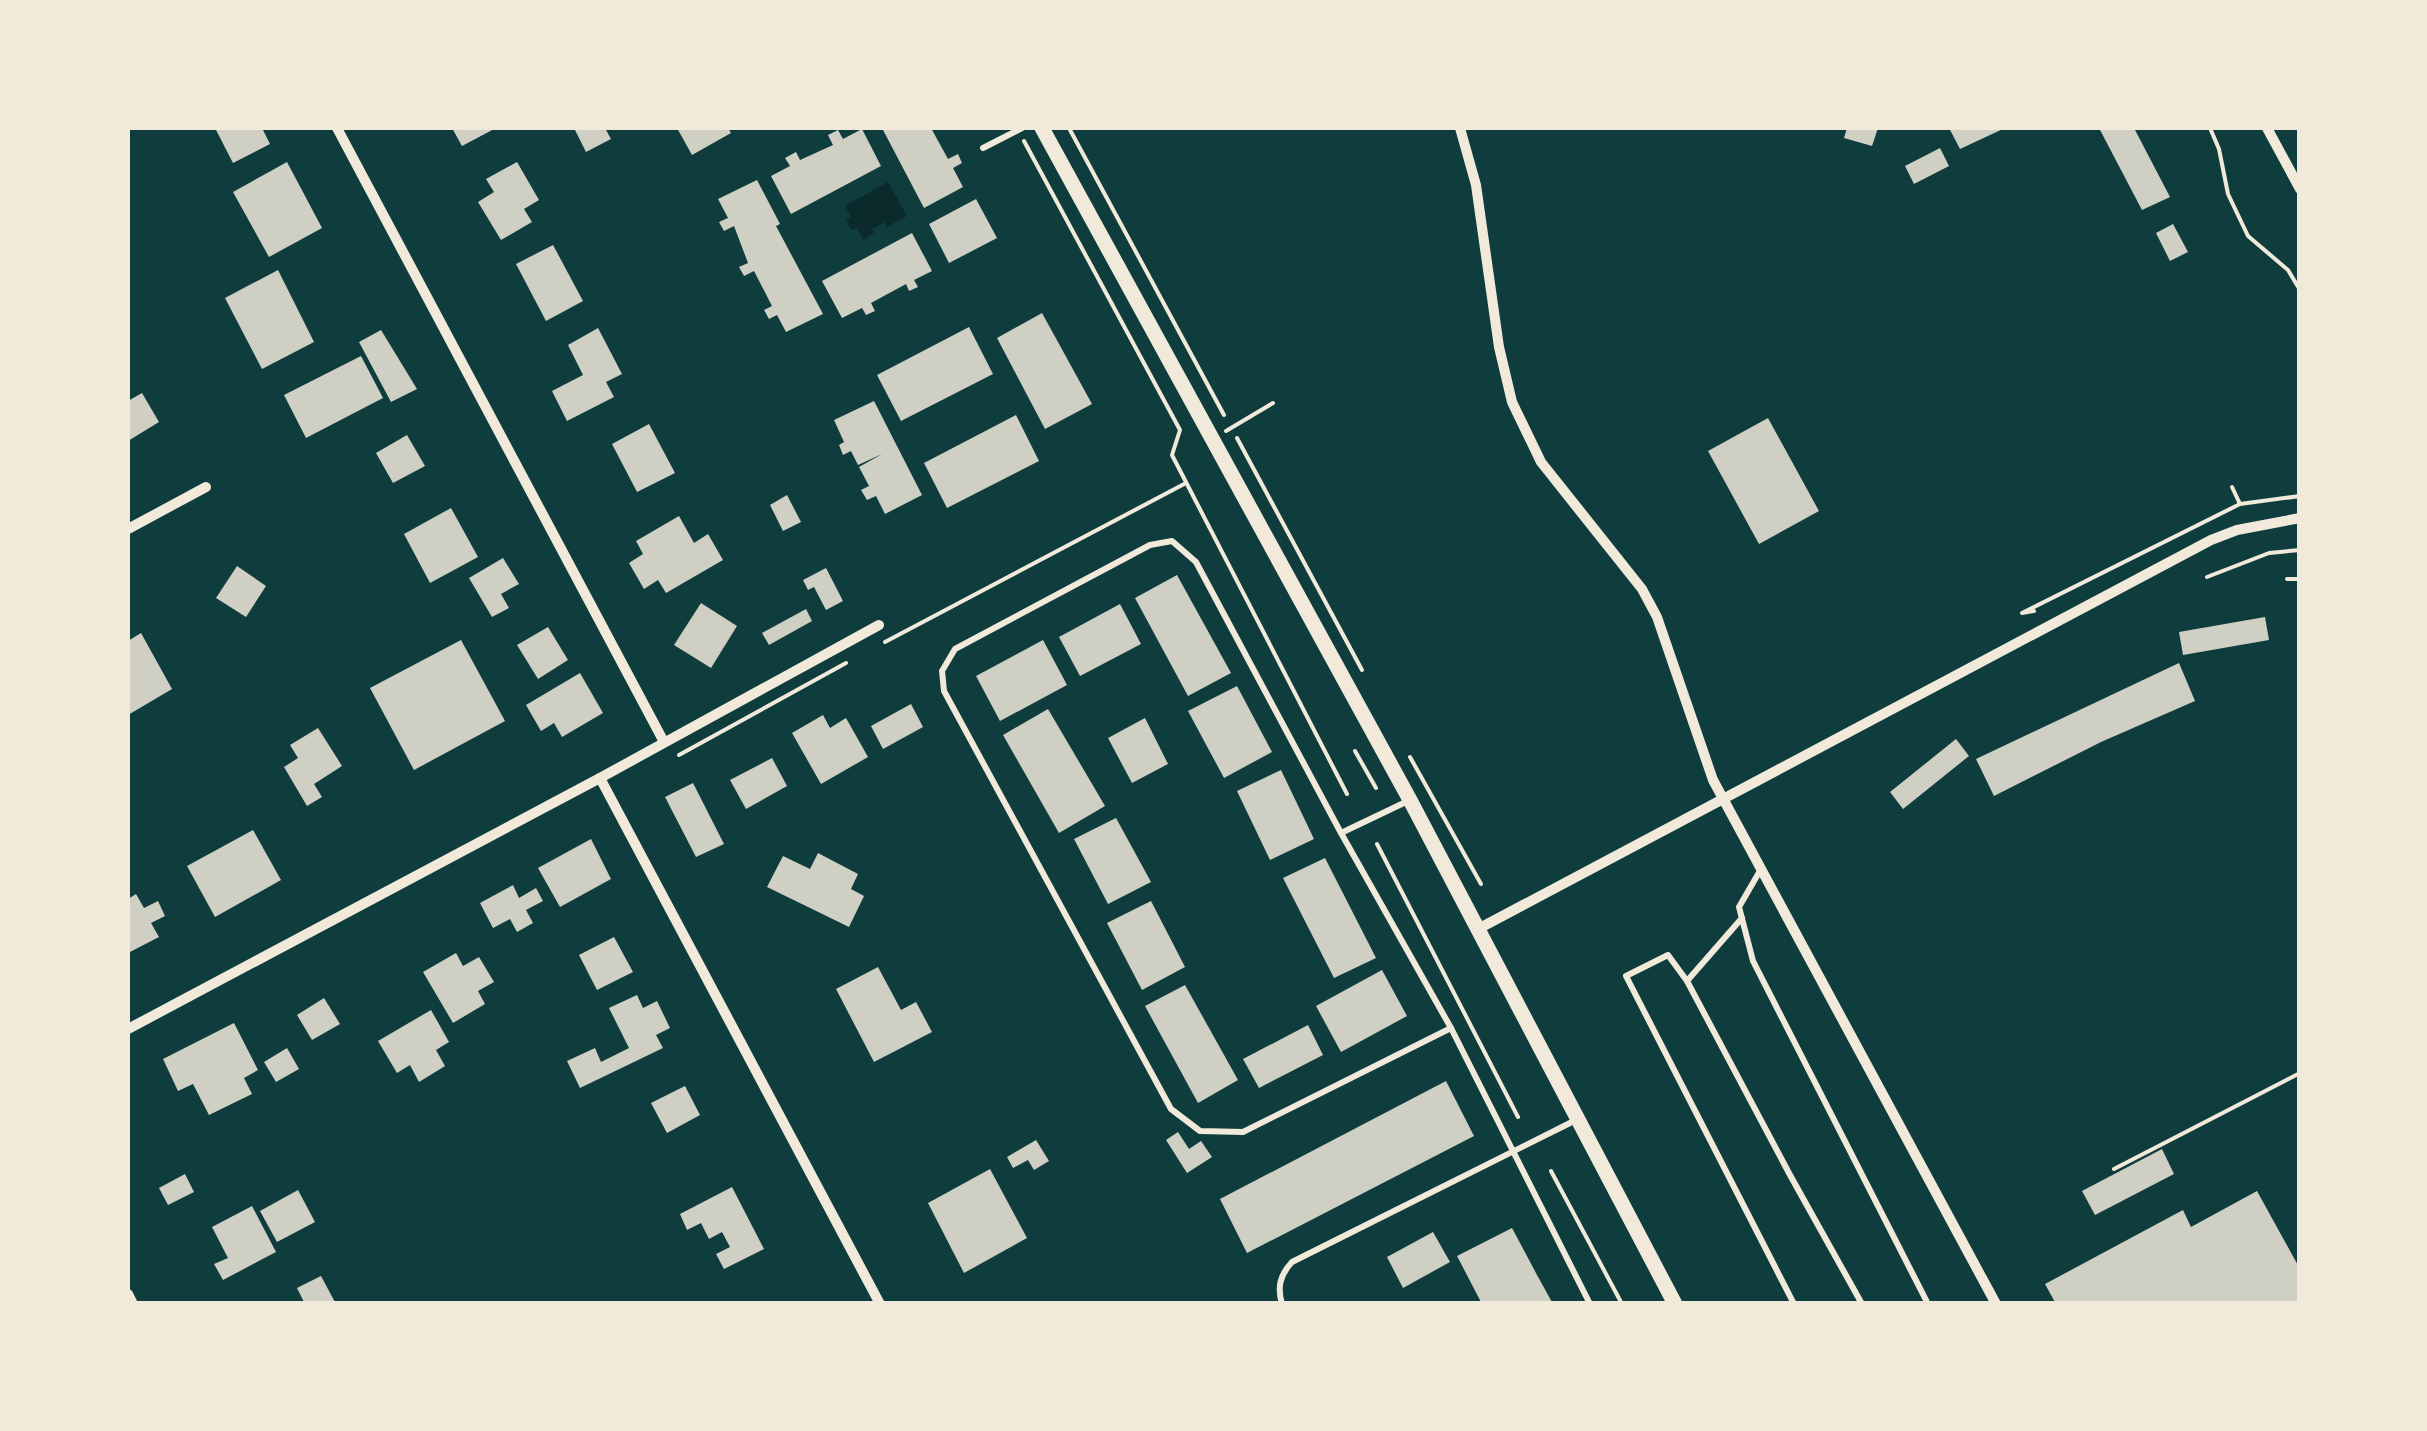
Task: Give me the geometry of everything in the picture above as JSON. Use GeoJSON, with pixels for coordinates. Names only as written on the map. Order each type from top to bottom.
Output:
{"type":"FeatureCollection","features":[{"type":"Feature","properties":{"kind":"street"},"geometry":{"type":"LineString","coordinates":[[337,128],[664,742]]}},
{"type":"Feature","properties":{"kind":"street"},"geometry":{"type":"LineString","coordinates":[[1042,128],[1410,800],[1675,1304]]}},
{"type":"Feature","properties":{"kind":"street"},"geometry":{"type":"LineString","coordinates":[[1460,128],[1476,184],[1498,347],[1512,402],[1541,462],[1642,589],[1657,618],[1713,780],[1996,1304]]}},
{"type":"Feature","properties":{"kind":"street"},"geometry":{"type":"LineString","coordinates":[[2268,128],[2300,189]]}},
{"type":"Feature","properties":{"kind":"street"},"geometry":{"type":"LineString","coordinates":[[128,528],[206,487]]}},
{"type":"Feature","properties":{"kind":"street"},"geometry":{"type":"LineString","coordinates":[[1478,929],[2210,540],[2254,526],[2300,518]]}},
{"type":"Feature","properties":{"kind":"street"},"geometry":{"type":"LineString","coordinates":[[128,1029],[879,626]]}},
{"type":"Feature","properties":{"kind":"street"},"geometry":{"type":"LineString","coordinates":[[600,778],[880,1304]]}},
{"type":"Feature","properties":{"kind":"street"},"geometry":{"type":"LineString","coordinates":[[128,1294],[133,1304]]}},
{"type":"Feature","properties":{"kind":"lane"},"geometry":{"type":"LineString","coordinates":[[984,148],[1022,128]]}},
{"type":"Feature","properties":{"kind":"lane"},"geometry":{"type":"LineString","coordinates":[[1450,1028],[1243,1132],[1200,1131],[1171,1108],[944,692],[942,671],[955,649],[1150,545],[1172,541],[1196,562],[1450,1028],[1590,1304]]}},
{"type":"Feature","properties":{"kind":"lane"},"geometry":{"type":"LineString","coordinates":[[1341,833],[1410,800]]}},
{"type":"Feature","properties":{"kind":"lane"},"geometry":{"type":"LineString","coordinates":[[1762,868],[1739,907],[1753,961],[1928,1304]]}},
{"type":"Feature","properties":{"kind":"lane"},"geometry":{"type":"LineString","coordinates":[[1687,981],[1742,918]]}},
{"type":"Feature","properties":{"kind":"lane"},"geometry":{"type":"LineString","coordinates":[[1794,1304],[1626,976],[1668,954],[1687,981],[1862,1304]]}},
{"type":"Feature","properties":{"kind":"lane"},"geometry":{"type":"LineString","coordinates":[[1282,1304],[1279,1287],[1283,1272],[1292,1262],[1577,1120]]}},
{"type":"Feature","properties":{"kind":"path"},"geometry":{"type":"LineString","coordinates":[[1069,128],[1224,415]]}},
{"type":"Feature","properties":{"kind":"path"},"geometry":{"type":"LineString","coordinates":[[2210,128],[2220,148],[2228,194],[2248,236],[2288,270],[2300,290]]}},
{"type":"Feature","properties":{"kind":"path"},"geometry":{"type":"LineString","coordinates":[[1024,140],[1180,430],[1172,455],[1347,794]]}},
{"type":"Feature","properties":{"kind":"path"},"geometry":{"type":"LineString","coordinates":[[1214,440],[1273,403]]}},
{"type":"Feature","properties":{"kind":"path"},"geometry":{"type":"LineString","coordinates":[[1237,438],[1366,678]]}},
{"type":"Feature","properties":{"kind":"path"},"geometry":{"type":"LineString","coordinates":[[885,642],[1186,482]]}},
{"type":"Feature","properties":{"kind":"path"},"geometry":{"type":"LineString","coordinates":[[2232,487],[2240,504]]}},
{"type":"Feature","properties":{"kind":"path"},"geometry":{"type":"LineString","coordinates":[[2034,610],[2022,613],[2240,504],[2300,496]]}},
{"type":"Feature","properties":{"kind":"path"},"geometry":{"type":"LineString","coordinates":[[2207,577],[2269,553],[2300,550]]}},
{"type":"Feature","properties":{"kind":"path"},"geometry":{"type":"LineString","coordinates":[[2288,578],[2300,579]]}},
{"type":"Feature","properties":{"kind":"path"},"geometry":{"type":"LineString","coordinates":[[676,756],[853,660]]}},
{"type":"Feature","properties":{"kind":"path"},"geometry":{"type":"LineString","coordinates":[[1404,746],[1481,884]]}},
{"type":"Feature","properties":{"kind":"path"},"geometry":{"type":"LineString","coordinates":[[1355,751],[1376,788]]}},
{"type":"Feature","properties":{"kind":"path"},"geometry":{"type":"LineString","coordinates":[[1377,844],[1518,1117]]}},
{"type":"Feature","properties":{"kind":"path"},"geometry":{"type":"LineString","coordinates":[[2114,1169],[2300,1072]]}},
{"type":"Feature","properties":{"kind":"path"},"geometry":{"type":"LineString","coordinates":[[1551,1171],[1622,1304]]}},
{"type":"Feature","properties":{"kind":"water"},"geometry":{"type":"Polygon","coordinates":[[[888,182],[907,216],[887,227],[885,222],[872,229],[874,233],[863,240],[857,228],[851,230],[846,220],[851,217],[845,206],[888,182]]]}},
{"type":"Feature","properties":{"kind":"building"},"geometry":{"type":"Polygon","coordinates":[[[215,128],[262,128],[270,144],[233,163],[215,128]]]}},
{"type":"Feature","properties":{"kind":"building"},"geometry":{"type":"Polygon","coordinates":[[[452,128],[496,128],[462,146],[452,128]]]}},
{"type":"Feature","properties":{"kind":"building"},"geometry":{"type":"Polygon","coordinates":[[[574,128],[605,128],[611,139],[586,152],[574,128]]]}},
{"type":"Feature","properties":{"kind":"building"},"geometry":{"type":"Polygon","coordinates":[[[677,128],[728,128],[731,133],[692,155],[677,128]]]}},
{"type":"Feature","properties":{"kind":"building"},"geometry":{"type":"Polygon","coordinates":[[[882,128],[931,128],[948,159],[958,154],[962,163],[953,168],[963,187],[924,208],[882,128]]]}},
{"type":"Feature","properties":{"kind":"building"},"geometry":{"type":"Polygon","coordinates":[[[1847,128],[1878,128],[1872,146],[1844,138],[1847,128]]]}},
{"type":"Feature","properties":{"kind":"building"},"geometry":{"type":"Polygon","coordinates":[[[1949,128],[2005,128],[1960,149],[1949,128]]]}},
{"type":"Feature","properties":{"kind":"building"},"geometry":{"type":"Polygon","coordinates":[[[2099,128],[2134,128],[2170,197],[2142,210],[2099,128]]]}},
{"type":"Feature","properties":{"kind":"building"},"geometry":{"type":"Polygon","coordinates":[[[862,129],[881,166],[791,214],[771,176],[790,166],[785,158],[796,152],[800,160],[833,145],[828,135],[838,130],[843,139],[862,129]]]}},
{"type":"Feature","properties":{"kind":"building"},"geometry":{"type":"Polygon","coordinates":[[[1940,148],[1949,166],[1914,184],[1905,166],[1940,148]]]}},
{"type":"Feature","properties":{"kind":"building"},"geometry":{"type":"Polygon","coordinates":[[[287,162],[322,228],[269,257],[233,192],[287,162]]]}},
{"type":"Feature","properties":{"kind":"building"},"geometry":{"type":"Polygon","coordinates":[[[517,162],[539,200],[524,209],[532,222],[501,240],[478,202],[494,192],[486,179],[517,162]]]}},
{"type":"Feature","properties":{"kind":"building"},"geometry":{"type":"Polygon","coordinates":[[[757,180],[780,224],[776,226],[823,314],[786,332],[777,315],[769,319],[764,310],[772,306],[754,271],[744,276],[739,267],[748,263],[734,226],[724,231],[719,222],[728,218],[718,199],[757,180]]]}},
{"type":"Feature","properties":{"kind":"building"},"geometry":{"type":"Polygon","coordinates":[[[976,199],[997,238],[949,263],[929,224],[976,199]]]}},
{"type":"Feature","properties":{"kind":"building"},"geometry":{"type":"Polygon","coordinates":[[[2173,224],[2188,252],[2170,261],[2156,233],[2173,224]]]}},
{"type":"Feature","properties":{"kind":"building"},"geometry":{"type":"Polygon","coordinates":[[[912,233],[932,271],[914,280],[918,287],[909,291],[906,284],[871,303],[875,311],[866,315],[862,308],[842,318],[822,281],[912,233]]]}},
{"type":"Feature","properties":{"kind":"building"},"geometry":{"type":"Polygon","coordinates":[[[553,245],[583,301],[546,321],[516,264],[553,245]]]}},
{"type":"Feature","properties":{"kind":"building"},"geometry":{"type":"Polygon","coordinates":[[[278,270],[314,342],[262,369],[225,298],[278,270]]]}},
{"type":"Feature","properties":{"kind":"building"},"geometry":{"type":"Polygon","coordinates":[[[1042,313],[1092,404],[1045,429],[997,338],[1042,313]]]}},
{"type":"Feature","properties":{"kind":"building"},"geometry":{"type":"Polygon","coordinates":[[[969,327],[993,374],[901,421],[877,375],[969,327]]]}},
{"type":"Feature","properties":{"kind":"building"},"geometry":{"type":"Polygon","coordinates":[[[598,328],[622,374],[606,382],[614,397],[567,421],[552,391],[583,375],[568,345],[598,328]]]}},
{"type":"Feature","properties":{"kind":"building"},"geometry":{"type":"Polygon","coordinates":[[[381,330],[417,389],[391,402],[359,342],[381,330]]]}},
{"type":"Feature","properties":{"kind":"building"},"geometry":{"type":"Polygon","coordinates":[[[361,356],[383,398],[306,438],[284,395],[361,356]]]}},
{"type":"Feature","properties":{"kind":"building"},"geometry":{"type":"Polygon","coordinates":[[[142,393],[159,422],[128,441],[128,401],[142,393]]]}},
{"type":"Feature","properties":{"kind":"building"},"geometry":{"type":"Polygon","coordinates":[[[874,401],[922,495],[885,514],[876,496],[867,500],[861,490],[869,486],[859,467],[882,454],[858,465],[851,451],[843,455],[839,445],[844,442],[834,420],[874,401]]]}},
{"type":"Feature","properties":{"kind":"building"},"geometry":{"type":"Polygon","coordinates":[[[1016,415],[1039,461],[947,508],[924,463],[1016,415]]]}},
{"type":"Feature","properties":{"kind":"building"},"geometry":{"type":"Polygon","coordinates":[[[1768,418],[1819,511],[1759,544],[1708,451],[1768,418]]]}},
{"type":"Feature","properties":{"kind":"building"},"geometry":{"type":"Polygon","coordinates":[[[649,424],[675,473],[637,492],[612,444],[649,424]]]}},
{"type":"Feature","properties":{"kind":"building"},"geometry":{"type":"Polygon","coordinates":[[[407,435],[425,466],[393,483],[376,453],[407,435]]]}},
{"type":"Feature","properties":{"kind":"building"},"geometry":{"type":"Polygon","coordinates":[[[787,495],[801,522],[783,531],[770,505],[787,495]]]}},
{"type":"Feature","properties":{"kind":"building"},"geometry":{"type":"Polygon","coordinates":[[[451,508],[478,557],[430,583],[404,534],[451,508]]]}},
{"type":"Feature","properties":{"kind":"building"},"geometry":{"type":"Polygon","coordinates":[[[679,516],[694,543],[708,534],[723,560],[666,593],[658,580],[644,589],[629,563],[643,554],[636,541],[679,516]]]}},
{"type":"Feature","properties":{"kind":"building"},"geometry":{"type":"Polygon","coordinates":[[[503,558],[519,584],[501,594],[509,608],[492,617],[469,578],[503,558]]]}},
{"type":"Feature","properties":{"kind":"building"},"geometry":{"type":"Polygon","coordinates":[[[237,566],[266,586],[246,617],[216,598],[237,566]]]}},
{"type":"Feature","properties":{"kind":"building"},"geometry":{"type":"Polygon","coordinates":[[[826,568],[843,601],[826,610],[814,587],[808,590],[803,580],[826,568]]]}},
{"type":"Feature","properties":{"kind":"building"},"geometry":{"type":"Polygon","coordinates":[[[1177,575],[1231,673],[1188,696],[1135,598],[1177,575]]]}},
{"type":"Feature","properties":{"kind":"building"},"geometry":{"type":"Polygon","coordinates":[[[701,603],[737,626],[711,668],[674,645],[701,603]]]}},
{"type":"Feature","properties":{"kind":"building"},"geometry":{"type":"Polygon","coordinates":[[[1120,604],[1141,644],[1080,676],[1059,637],[1120,604]]]}},
{"type":"Feature","properties":{"kind":"building"},"geometry":{"type":"Polygon","coordinates":[[[806,609],[812,621],[769,645],[762,633],[806,609]]]}},
{"type":"Feature","properties":{"kind":"building"},"geometry":{"type":"Polygon","coordinates":[[[2265,617],[2269,640],[2183,655],[2179,632],[2265,617]]]}},
{"type":"Feature","properties":{"kind":"building"},"geometry":{"type":"Polygon","coordinates":[[[548,627],[568,660],[538,679],[517,645],[548,627]]]}},
{"type":"Feature","properties":{"kind":"building"},"geometry":{"type":"Polygon","coordinates":[[[141,633],[172,689],[128,715],[128,641],[141,633]]]}},
{"type":"Feature","properties":{"kind":"building"},"geometry":{"type":"Polygon","coordinates":[[[461,640],[505,721],[414,770],[370,688],[461,640]]]}},
{"type":"Feature","properties":{"kind":"building"},"geometry":{"type":"Polygon","coordinates":[[[1043,640],[1067,685],[1000,721],[976,676],[1043,640]]]}},
{"type":"Feature","properties":{"kind":"building"},"geometry":{"type":"Polygon","coordinates":[[[2179,663],[2195,701],[2101,742],[1994,796],[1976,759],[2179,663]]]}},
{"type":"Feature","properties":{"kind":"building"},"geometry":{"type":"Polygon","coordinates":[[[580,673],[603,713],[562,737],[554,723],[541,731],[526,705],[580,673]]]}},
{"type":"Feature","properties":{"kind":"building"},"geometry":{"type":"Polygon","coordinates":[[[1237,686],[1272,752],[1224,778],[1188,711],[1237,686]]]}},
{"type":"Feature","properties":{"kind":"building"},"geometry":{"type":"Polygon","coordinates":[[[911,704],[923,727],[883,749],[871,726],[911,704]]]}},
{"type":"Feature","properties":{"kind":"building"},"geometry":{"type":"Polygon","coordinates":[[[1048,709],[1105,806],[1059,833],[1003,735],[1048,709]]]}},
{"type":"Feature","properties":{"kind":"building"},"geometry":{"type":"Polygon","coordinates":[[[823,715],[830,728],[846,718],[868,757],[821,784],[792,733],[823,715]]]}},
{"type":"Feature","properties":{"kind":"building"},"geometry":{"type":"Polygon","coordinates":[[[1145,718],[1168,764],[1132,783],[1108,738],[1145,718]]]}},
{"type":"Feature","properties":{"kind":"building"},"geometry":{"type":"Polygon","coordinates":[[[318,728],[342,766],[314,784],[322,797],[307,806],[284,767],[298,758],[290,745],[318,728]]]}},
{"type":"Feature","properties":{"kind":"building"},"geometry":{"type":"Polygon","coordinates":[[[1956,739],[1969,756],[1903,809],[1890,792],[1956,739]]]}},
{"type":"Feature","properties":{"kind":"building"},"geometry":{"type":"Polygon","coordinates":[[[772,758],[787,786],[746,809],[730,780],[772,758]]]}},
{"type":"Feature","properties":{"kind":"building"},"geometry":{"type":"Polygon","coordinates":[[[1281,770],[1314,839],[1270,860],[1237,791],[1281,770]]]}},
{"type":"Feature","properties":{"kind":"building"},"geometry":{"type":"Polygon","coordinates":[[[693,783],[724,844],[696,857],[665,797],[693,783]]]}},
{"type":"Feature","properties":{"kind":"building"},"geometry":{"type":"Polygon","coordinates":[[[1116,818],[1151,882],[1108,904],[1074,839],[1116,818]]]}},
{"type":"Feature","properties":{"kind":"building"},"geometry":{"type":"Polygon","coordinates":[[[253,830],[281,880],[215,917],[187,866],[253,830]]]}},
{"type":"Feature","properties":{"kind":"building"},"geometry":{"type":"Polygon","coordinates":[[[591,839],[611,879],[560,907],[538,868],[591,839]]]}},
{"type":"Feature","properties":{"kind":"building"},"geometry":{"type":"Polygon","coordinates":[[[818,853],[858,874],[851,889],[864,896],[849,927],[767,887],[783,856],[810,869],[818,853]]]}},
{"type":"Feature","properties":{"kind":"building"},"geometry":{"type":"Polygon","coordinates":[[[1325,858],[1376,958],[1334,978],[1283,878],[1325,858]]]}},
{"type":"Feature","properties":{"kind":"building"},"geometry":{"type":"Polygon","coordinates":[[[513,885],[519,898],[536,888],[543,901],[526,910],[533,923],[517,932],[510,919],[493,928],[480,903],[513,885]]]}},
{"type":"Feature","properties":{"kind":"building"},"geometry":{"type":"Polygon","coordinates":[[[136,894],[144,908],[158,901],[165,916],[151,923],[159,937],[128,953],[128,899],[136,894]]]}},
{"type":"Feature","properties":{"kind":"building"},"geometry":{"type":"Polygon","coordinates":[[[1151,901],[1185,967],[1142,990],[1107,923],[1151,901]]]}},
{"type":"Feature","properties":{"kind":"building"},"geometry":{"type":"Polygon","coordinates":[[[614,937],[633,972],[597,990],[579,955],[614,937]]]}},
{"type":"Feature","properties":{"kind":"building"},"geometry":{"type":"Polygon","coordinates":[[[456,953],[463,966],[479,957],[494,982],[478,991],[485,1004],[453,1023],[423,972],[456,953]]]}},
{"type":"Feature","properties":{"kind":"building"},"geometry":{"type":"Polygon","coordinates":[[[878,967],[901,1010],[916,1002],[932,1032],[874,1062],[836,989],[878,967]]]}},
{"type":"Feature","properties":{"kind":"building"},"geometry":{"type":"Polygon","coordinates":[[[1382,970],[1407,1016],[1341,1052],[1316,1006],[1382,970]]]}},
{"type":"Feature","properties":{"kind":"building"},"geometry":{"type":"Polygon","coordinates":[[[1185,985],[1238,1080],[1198,1103],[1145,1006],[1185,985]]]}},
{"type":"Feature","properties":{"kind":"building"},"geometry":{"type":"Polygon","coordinates":[[[637,995],[643,1008],[657,1001],[670,1028],[656,1035],[663,1048],[580,1088],[567,1061],[595,1048],[601,1062],[629,1048],[609,1008],[637,995]]]}},
{"type":"Feature","properties":{"kind":"building"},"geometry":{"type":"Polygon","coordinates":[[[324,998],[340,1024],[312,1040],[297,1015],[324,998]]]}},
{"type":"Feature","properties":{"kind":"building"},"geometry":{"type":"Polygon","coordinates":[[[431,1010],[449,1042],[436,1050],[445,1066],[419,1082],[410,1065],[397,1073],[378,1041],[431,1010]]]}},
{"type":"Feature","properties":{"kind":"building"},"geometry":{"type":"Polygon","coordinates":[[[234,1023],[258,1070],[244,1078],[252,1094],[209,1115],[193,1084],[178,1091],[163,1059],[234,1023]]]}},
{"type":"Feature","properties":{"kind":"building"},"geometry":{"type":"Polygon","coordinates":[[[1308,1025],[1323,1055],[1259,1088],[1243,1059],[1308,1025]]]}},
{"type":"Feature","properties":{"kind":"building"},"geometry":{"type":"Polygon","coordinates":[[[287,1048],[299,1069],[276,1082],[264,1062],[287,1048]]]}},
{"type":"Feature","properties":{"kind":"building"},"geometry":{"type":"Polygon","coordinates":[[[1446,1081],[1474,1136],[1247,1253],[1220,1199],[1446,1081]]]}},
{"type":"Feature","properties":{"kind":"building"},"geometry":{"type":"Polygon","coordinates":[[[685,1086],[700,1115],[667,1133],[651,1103],[685,1086]]]}},
{"type":"Feature","properties":{"kind":"building"},"geometry":{"type":"Polygon","coordinates":[[[1178,1132],[1189,1149],[1201,1141],[1212,1157],[1187,1173],[1166,1140],[1178,1132]]]}},
{"type":"Feature","properties":{"kind":"building"},"geometry":{"type":"Polygon","coordinates":[[[1036,1140],[1049,1161],[1034,1170],[1028,1160],[1013,1168],[1007,1157],[1036,1140]]]}},
{"type":"Feature","properties":{"kind":"building"},"geometry":{"type":"Polygon","coordinates":[[[2162,1149],[2174,1174],[2095,1215],[2082,1191],[2162,1149]]]}},
{"type":"Feature","properties":{"kind":"building"},"geometry":{"type":"Polygon","coordinates":[[[990,1169],[1027,1238],[964,1273],[928,1203],[990,1169]]]}},
{"type":"Feature","properties":{"kind":"building"},"geometry":{"type":"Polygon","coordinates":[[[185,1174],[194,1192],[168,1205],[159,1188],[185,1174]]]}},
{"type":"Feature","properties":{"kind":"building"},"geometry":{"type":"Polygon","coordinates":[[[732,1187],[764,1249],[724,1269],[716,1254],[730,1247],[722,1232],[709,1239],[701,1223],[687,1230],[680,1214],[732,1187]]]}},
{"type":"Feature","properties":{"kind":"building"},"geometry":{"type":"Polygon","coordinates":[[[298,1190],[315,1222],[277,1242],[260,1211],[298,1190]]]}},
{"type":"Feature","properties":{"kind":"building"},"geometry":{"type":"Polygon","coordinates":[[[2257,1191],[2300,1269],[2300,1304],[2056,1304],[2045,1284],[2183,1210],[2191,1227],[2257,1191]]]}},
{"type":"Feature","properties":{"kind":"building"},"geometry":{"type":"Polygon","coordinates":[[[252,1206],[276,1252],[223,1280],[214,1264],[228,1258],[212,1227],[252,1206]]]}},
{"type":"Feature","properties":{"kind":"building"},"geometry":{"type":"Polygon","coordinates":[[[1512,1228],[1553,1304],[1482,1304],[1457,1256],[1512,1228]]]}},
{"type":"Feature","properties":{"kind":"building"},"geometry":{"type":"Polygon","coordinates":[[[1433,1232],[1450,1262],[1403,1288],[1387,1257],[1433,1232]]]}},
{"type":"Feature","properties":{"kind":"building"},"geometry":{"type":"Polygon","coordinates":[[[321,1276],[336,1304],[305,1304],[297,1288],[321,1276]]]}}]}
